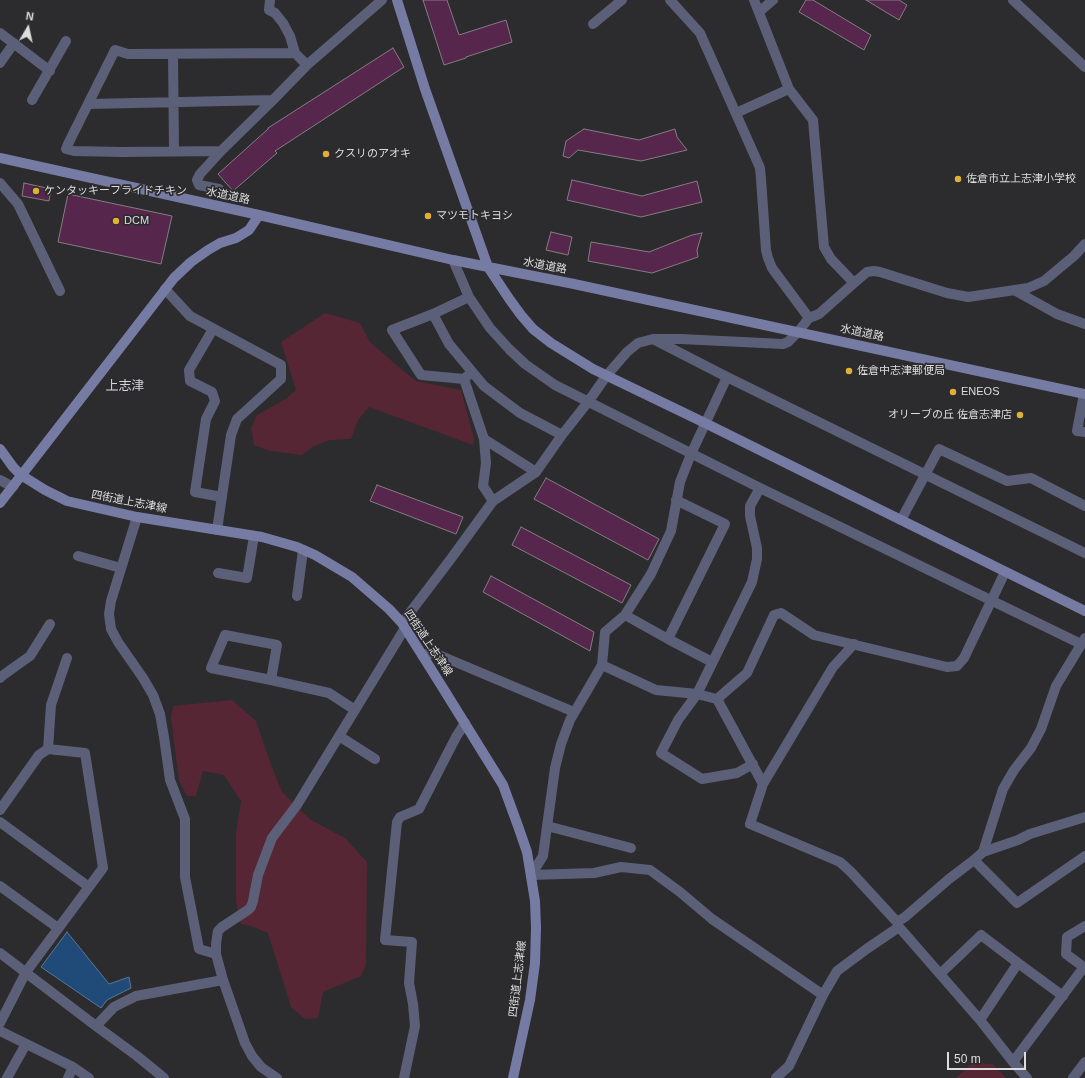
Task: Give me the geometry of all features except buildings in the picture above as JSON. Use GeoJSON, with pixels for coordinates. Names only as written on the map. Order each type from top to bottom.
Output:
{"type":"FeatureCollection","features":[{"type":"Feature","properties":{"kind":"street"},"geometry":{"type":"LineString","coordinates":[[270,0],[269,10],[275,13],[283,23],[290,36],[295,53],[307,65]]}},
{"type":"Feature","properties":{"kind":"street"},"geometry":{"type":"LineString","coordinates":[[219,189],[199,185],[197,180],[200,174],[221,150],[307,65],[382,0]]}},
{"type":"Feature","properties":{"kind":"street"},"geometry":{"type":"LineString","coordinates":[[397,0],[425,89],[488,267],[510,300],[533,329],[551,343],[593,369],[1085,611]]}},
{"type":"Feature","properties":{"kind":"street"},"geometry":{"type":"LineString","coordinates":[[593,24],[622,0]]}},
{"type":"Feature","properties":{"kind":"street"},"geometry":{"type":"LineString","coordinates":[[670,0],[700,34],[736,113],[760,168],[766,250],[768,258],[772,268],[809,318]]}},
{"type":"Feature","properties":{"kind":"street"},"geometry":{"type":"LineString","coordinates":[[754,0],[761,7],[789,89],[813,120],[824,247],[831,259],[854,283]]}},
{"type":"Feature","properties":{"kind":"street"},"geometry":{"type":"LineString","coordinates":[[761,7],[773,0]]}},
{"type":"Feature","properties":{"kind":"street"},"geometry":{"type":"LineString","coordinates":[[1013,0],[1085,67]]}},
{"type":"Feature","properties":{"kind":"street"},"geometry":{"type":"LineString","coordinates":[[0,33],[50,71]]}},
{"type":"Feature","properties":{"kind":"street"},"geometry":{"type":"LineString","coordinates":[[32,100],[66,41]]}},
{"type":"Feature","properties":{"kind":"street"},"geometry":{"type":"LineString","coordinates":[[0,63],[14,44]]}},
{"type":"Feature","properties":{"kind":"street"},"geometry":{"type":"LineString","coordinates":[[221,150],[74,151],[66,149],[115,50],[128,54],[295,53]]}},
{"type":"Feature","properties":{"kind":"street"},"geometry":{"type":"LineString","coordinates":[[173,54],[174,151]]}},
{"type":"Feature","properties":{"kind":"street"},"geometry":{"type":"LineString","coordinates":[[736,113],[789,89]]}},
{"type":"Feature","properties":{"kind":"street"},"geometry":{"type":"LineString","coordinates":[[88,104],[273,100]]}},
{"type":"Feature","properties":{"kind":"street","name":"水道道路"},"geometry":{"type":"LineString","coordinates":[[0,158],[259,215],[453,260],[582,285],[1085,394]]}},
{"type":"Feature","properties":{"kind":"street"},"geometry":{"type":"LineString","coordinates":[[0,183],[18,204],[60,291]]}},
{"type":"Feature","properties":{"kind":"street"},"geometry":{"type":"LineString","coordinates":[[0,503],[174,278],[191,262],[208,250],[236,238],[249,230],[259,215]]}},
{"type":"Feature","properties":{"kind":"street"},"geometry":{"type":"LineString","coordinates":[[277,1078],[261,1066],[252,1056],[245,1044],[223,980],[216,954],[218,931],[251,907],[258,875],[272,838],[297,805],[355,710],[404,625],[493,501],[536,472],[607,375],[627,352],[638,343],[653,339],[783,344],[788,342],[798,332],[809,318],[819,314],[867,272],[874,271],[947,293],[968,297],[1028,288],[1044,281],[1074,256],[1085,244]]}},
{"type":"Feature","properties":{"kind":"street"},"geometry":{"type":"LineString","coordinates":[[453,260],[469,297],[490,328],[525,364],[555,385],[991,602],[1083,641],[1056,686],[1041,729],[1031,748],[1014,770],[1003,789],[983,852]]}},
{"type":"Feature","properties":{"kind":"street"},"geometry":{"type":"LineString","coordinates":[[165,289],[190,316],[281,365],[281,379],[237,419],[231,436],[217,530]]}},
{"type":"Feature","properties":{"kind":"street"},"geometry":{"type":"LineString","coordinates":[[1014,290],[1057,314],[1085,324]]}},
{"type":"Feature","properties":{"kind":"street"},"geometry":{"type":"LineString","coordinates":[[469,297],[433,314],[392,330],[421,375],[464,379],[472,372]]}},
{"type":"Feature","properties":{"kind":"street"},"geometry":{"type":"LineString","coordinates":[[433,314],[449,344],[484,386],[520,413],[562,435]]}},
{"type":"Feature","properties":{"kind":"street"},"geometry":{"type":"LineString","coordinates":[[213,329],[189,370],[190,380],[212,392],[216,401],[206,420],[196,492],[222,497]]}},
{"type":"Feature","properties":{"kind":"street"},"geometry":{"type":"LineString","coordinates":[[653,339],[727,377],[1085,553]]}},
{"type":"Feature","properties":{"kind":"street"},"geometry":{"type":"LineString","coordinates":[[531,875],[543,856],[555,768],[561,744],[570,720],[602,665],[605,632],[625,615],[651,574],[671,531],[680,482],[691,454],[727,377]]}},
{"type":"Feature","properties":{"kind":"street"},"geometry":{"type":"LineString","coordinates":[[464,379],[484,439],[486,463],[483,486],[493,501]]}},
{"type":"Feature","properties":{"kind":"street"},"geometry":{"type":"LineString","coordinates":[[1085,394],[1077,431],[1085,432]]}},
{"type":"Feature","properties":{"kind":"street"},"geometry":{"type":"LineString","coordinates":[[484,439],[536,472]]}},
{"type":"Feature","properties":{"kind":"street","name":"四街道上志津線"},"geometry":{"type":"LineString","coordinates":[[0,449],[13,467],[22,475],[45,490],[67,501],[137,517],[254,536],[280,542],[315,555],[352,577],[390,610],[404,625],[502,786],[527,852],[535,908],[535,963],[530,1000],[513,1078]]}},
{"type":"Feature","properties":{"kind":"street"},"geometry":{"type":"LineString","coordinates":[[901,520],[939,449],[1008,482],[1030,478],[1085,506]]}},
{"type":"Feature","properties":{"kind":"street"},"geometry":{"type":"LineString","coordinates":[[0,480],[13,487]]}},
{"type":"Feature","properties":{"kind":"street"},"geometry":{"type":"LineString","coordinates":[[753,764],[737,773],[702,780],[660,753],[678,720],[697,694],[754,576],[757,559],[750,516],[750,506],[760,488]]}},
{"type":"Feature","properties":{"kind":"street"},"geometry":{"type":"LineString","coordinates":[[668,639],[725,524],[676,500]]}},
{"type":"Feature","properties":{"kind":"street"},"geometry":{"type":"LineString","coordinates":[[137,517],[111,601],[109,614],[111,629],[118,642],[143,678],[160,714],[170,780],[185,819],[185,877],[199,949],[216,954]]}},
{"type":"Feature","properties":{"kind":"street"},"geometry":{"type":"LineString","coordinates":[[218,573],[247,578],[254,536]]}},
{"type":"Feature","properties":{"kind":"street"},"geometry":{"type":"LineString","coordinates":[[297,596],[303,550]]}},
{"type":"Feature","properties":{"kind":"street"},"geometry":{"type":"LineString","coordinates":[[78,556],[121,568]]}},
{"type":"Feature","properties":{"kind":"street"},"geometry":{"type":"LineString","coordinates":[[717,699],[747,673],[774,615],[781,613],[814,635],[947,666],[957,666],[964,658],[1005,572]]}},
{"type":"Feature","properties":{"kind":"street"},"geometry":{"type":"LineString","coordinates":[[625,615],[712,662]]}},
{"type":"Feature","properties":{"kind":"street"},"geometry":{"type":"LineString","coordinates":[[0,678],[30,656],[50,624]]}},
{"type":"Feature","properties":{"kind":"street"},"geometry":{"type":"LineString","coordinates":[[271,680],[276,645],[225,635],[211,668],[329,693],[355,710]]}},
{"type":"Feature","properties":{"kind":"street"},"geometry":{"type":"LineString","coordinates":[[854,644],[834,666],[763,784],[750,824],[840,862],[851,872],[980,1020],[1027,1078]]}},
{"type":"Feature","properties":{"kind":"street"},"geometry":{"type":"LineString","coordinates":[[422,654],[434,653],[574,712]]}},
{"type":"Feature","properties":{"kind":"street"},"geometry":{"type":"LineString","coordinates":[[48,749],[51,705],[67,658]]}},
{"type":"Feature","properties":{"kind":"street"},"geometry":{"type":"LineString","coordinates":[[602,665],[656,690],[697,694],[717,699],[763,784]]}},
{"type":"Feature","properties":{"kind":"street"},"geometry":{"type":"LineString","coordinates":[[404,1078],[415,1026],[414,1004],[409,983],[412,942],[385,940],[397,822],[400,817],[420,809],[465,723]]}},
{"type":"Feature","properties":{"kind":"street"},"geometry":{"type":"LineString","coordinates":[[339,736],[375,759]]}},
{"type":"Feature","properties":{"kind":"street"},"geometry":{"type":"LineString","coordinates":[[0,810],[39,755],[48,749],[85,753],[103,868],[26,972],[0,1023]]}},
{"type":"Feature","properties":{"kind":"street"},"geometry":{"type":"LineString","coordinates":[[776,1078],[789,1066],[822,996],[837,971],[898,925],[905,917],[949,879],[983,852],[1018,840],[1030,834],[1085,817]]}},
{"type":"Feature","properties":{"kind":"street"},"geometry":{"type":"LineString","coordinates":[[0,822],[90,887]]}},
{"type":"Feature","properties":{"kind":"street"},"geometry":{"type":"LineString","coordinates":[[547,826],[631,848]]}},
{"type":"Feature","properties":{"kind":"street"},"geometry":{"type":"LineString","coordinates":[[974,860],[1016,903],[1085,856]]}},
{"type":"Feature","properties":{"kind":"street"},"geometry":{"type":"LineString","coordinates":[[531,875],[594,873],[621,867],[650,870],[680,892],[712,919],[822,996]]}},
{"type":"Feature","properties":{"kind":"street"},"geometry":{"type":"LineString","coordinates":[[0,886],[58,928]]}},
{"type":"Feature","properties":{"kind":"street"},"geometry":{"type":"LineString","coordinates":[[1013,1062],[1084,968],[1066,954],[1067,937],[1085,926]]}},
{"type":"Feature","properties":{"kind":"street"},"geometry":{"type":"LineString","coordinates":[[940,974],[982,935],[1063,996]]}},
{"type":"Feature","properties":{"kind":"street"},"geometry":{"type":"LineString","coordinates":[[0,953],[164,1078]]}},
{"type":"Feature","properties":{"kind":"street"},"geometry":{"type":"LineString","coordinates":[[980,1020],[1018,963]]}},
{"type":"Feature","properties":{"kind":"street"},"geometry":{"type":"LineString","coordinates":[[96,1026],[114,1007],[136,996],[223,980]]}},
{"type":"Feature","properties":{"kind":"street"},"geometry":{"type":"LineString","coordinates":[[0,1031],[73,1066],[89,1078]]}},
{"type":"Feature","properties":{"kind":"street"},"geometry":{"type":"LineString","coordinates":[[7,1078],[26,1044]]}},
{"type":"Feature","properties":{"kind":"street"},"geometry":{"type":"LineString","coordinates":[[1073,1078],[1085,1062]]}},
{"type":"Feature","properties":{"kind":"street"},"geometry":{"type":"LineString","coordinates":[[68,1078],[73,1066]]}},
{"type":"Feature","properties":{"kind":"shaded area"},"geometry":{"type":"Polygon","coordinates":[[[325,313],[360,323],[370,342],[416,381],[461,390],[474,439],[473,445],[369,407],[358,420],[351,439],[330,440],[314,446],[302,455],[270,451],[254,445],[251,428],[257,415],[287,398],[296,390],[281,342],[325,313]]]}},
{"type":"Feature","properties":{"kind":"shaded area"},"geometry":{"type":"Polygon","coordinates":[[[232,700],[256,721],[282,792],[311,820],[345,838],[367,862],[366,965],[361,976],[323,992],[318,1018],[305,1019],[291,1007],[268,933],[251,926],[241,924],[236,901],[236,834],[241,801],[224,775],[203,771],[196,796],[187,796],[179,780],[171,718],[173,706],[232,700]]]}},
{"type":"Feature","properties":{"kind":"shaded area"},"geometry":{"type":"Polygon","coordinates":[[[972,1063],[993,1064],[1006,1078],[956,1078],[972,1063]]]}},
{"type":"Feature","properties":{"kind":"water"},"geometry":{"type":"Polygon","coordinates":[[[67,932],[109,984],[129,977],[131,988],[107,1000],[101,1008],[41,967],[67,932]]]}},
{"type":"Feature","properties":{"kind":"place","name":"クスリのアオキ"},"geometry":{"type":"Point","coordinates":[326,154]}},
{"type":"Feature","properties":{"kind":"place","name":"佐倉市立上志津小学校"},"geometry":{"type":"Point","coordinates":[958,179]}},
{"type":"Feature","properties":{"kind":"place","name":"ケンタッキーフライドチキン"},"geometry":{"type":"Point","coordinates":[36,191]}},
{"type":"Feature","properties":{"kind":"place","name":"マツモトキヨシ"},"geometry":{"type":"Point","coordinates":[428,216]}},
{"type":"Feature","properties":{"kind":"place","name":"DCM"},"geometry":{"type":"Point","coordinates":[116,221]}},
{"type":"Feature","properties":{"kind":"place","name":"佐倉中志津郵便局"},"geometry":{"type":"Point","coordinates":[849,371]}},
{"type":"Feature","properties":{"kind":"place","name":"ENEOS"},"geometry":{"type":"Point","coordinates":[953,392]}},
{"type":"Feature","properties":{"kind":"place","name":"オリーブの丘 佐倉志津店"},"geometry":{"type":"Point","coordinates":[1020,415]}},
{"type":"Feature","properties":{"kind":"district","name":"上志津"},"geometry":{"type":"Point","coordinates":[125,386]}}]}
